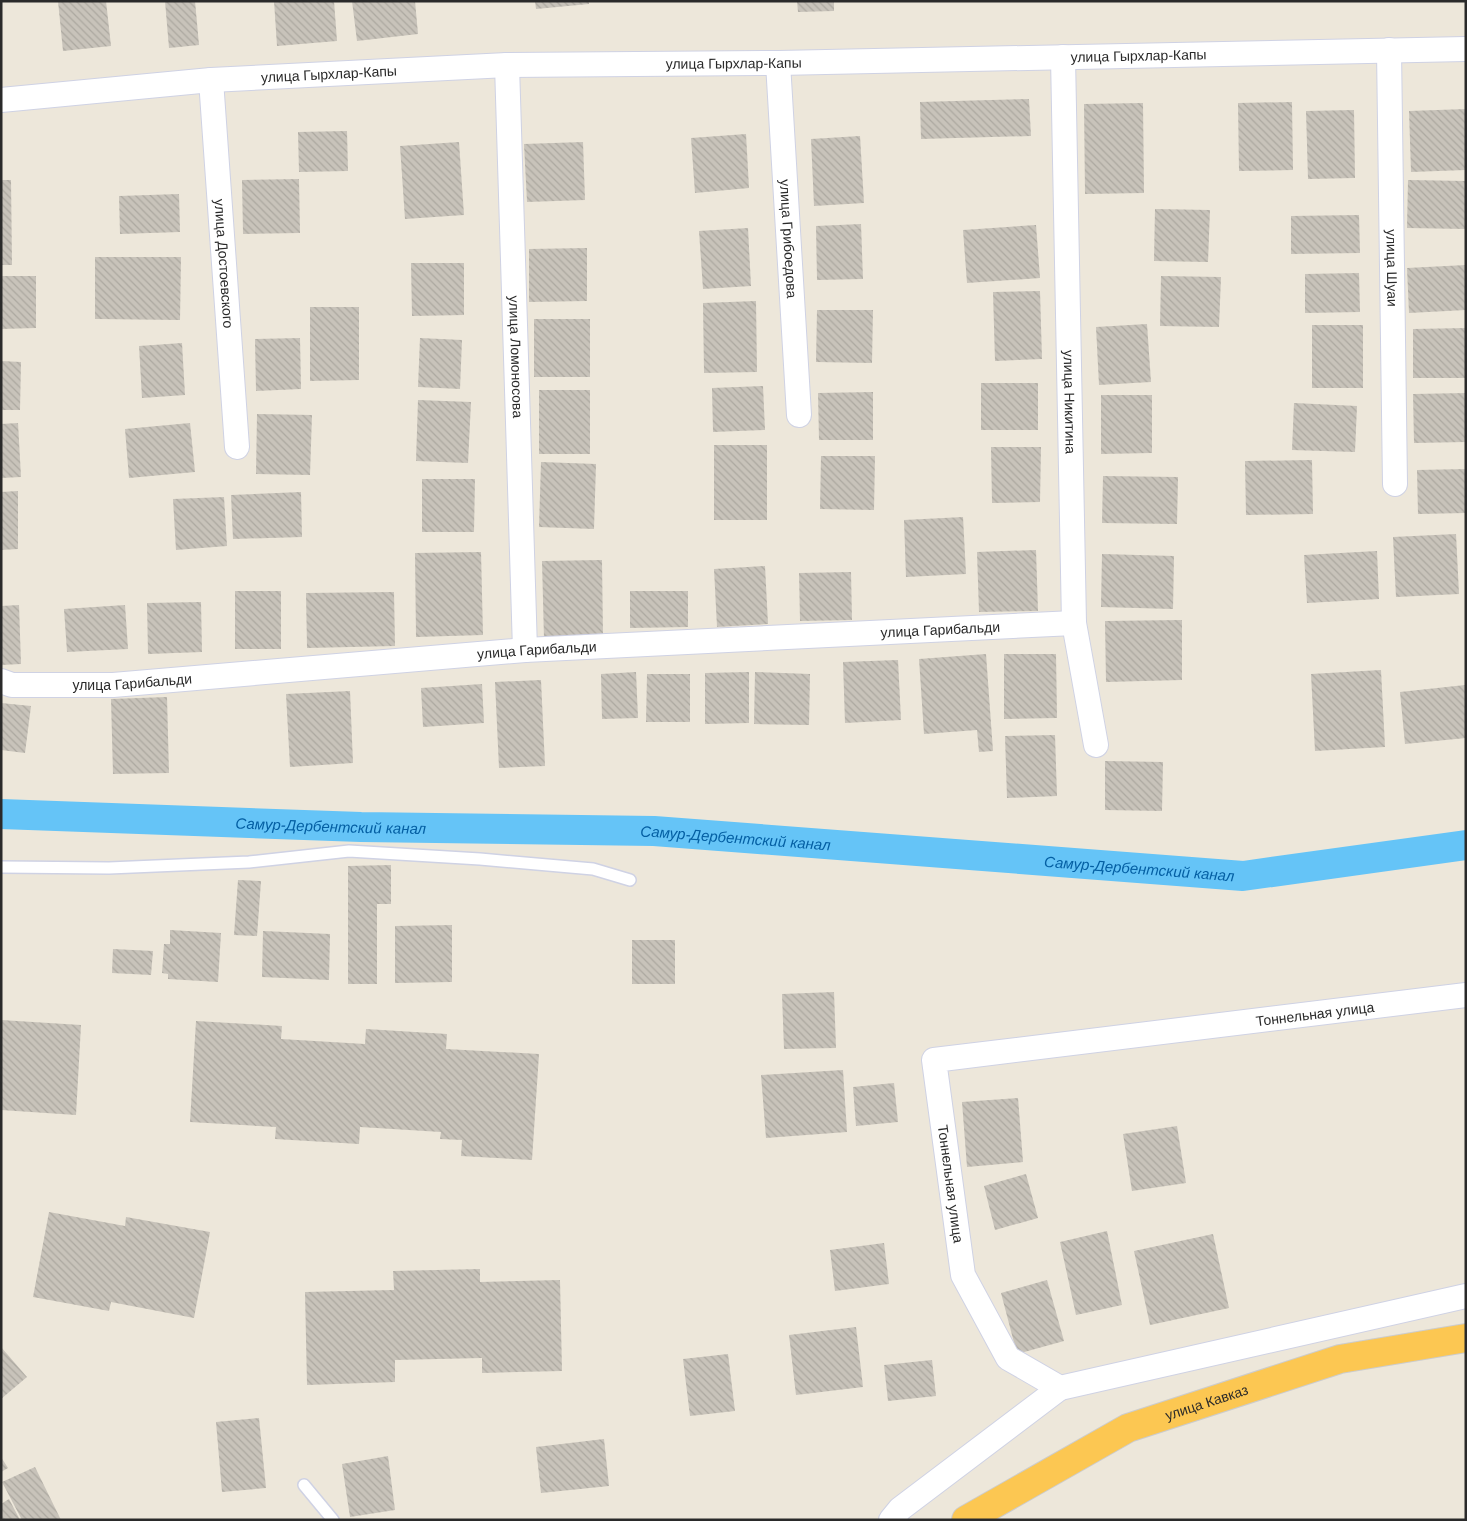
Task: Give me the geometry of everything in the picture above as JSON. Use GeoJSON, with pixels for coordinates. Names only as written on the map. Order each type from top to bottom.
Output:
{"type":"FeatureCollection","features":[{"type":"Feature","properties":{"kind":"highway","name":"улица Кавказ"},"geometry":{"type":"LineString","coordinates":[[966,1520],[1128,1428],[1340,1359],[1466,1338]]}},
{"type":"Feature","properties":{"kind":"street","name":"улица Гырхлар-Капы"},"geometry":{"type":"LineString","coordinates":[[1,100],[211,80],[507,65],[1063,57],[1466,48]]}},
{"type":"Feature","properties":{"kind":"street","name":"улица Шуаи"},"geometry":{"type":"LineString","coordinates":[[1389,50],[1395,484]]}},
{"type":"Feature","properties":{"kind":"street","name":"улица Никитина"},"geometry":{"type":"LineString","coordinates":[[1063,57],[1074,623],[1096,745]]}},
{"type":"Feature","properties":{"kind":"street","name":"улица Грибоедова"},"geometry":{"type":"LineString","coordinates":[[778,62],[799,415]]}},
{"type":"Feature","properties":{"kind":"street","name":"улица Ломоносова"},"geometry":{"type":"LineString","coordinates":[[507,65],[525,650]]}},
{"type":"Feature","properties":{"kind":"street","name":"улица Достоевского"},"geometry":{"type":"LineString","coordinates":[[211,80],[237,447]]}},
{"type":"Feature","properties":{"kind":"street","name":"улица Гарибальди"},"geometry":{"type":"LineString","coordinates":[[1,681],[12,685],[113,685],[525,650],[1074,623]]}},
{"type":"Feature","properties":{"kind":"street","name":"Тоннельная улица"},"geometry":{"type":"LineString","coordinates":[[1060,1388],[1008,1358],[962,1275],[934,1060],[1466,995]]}},
{"type":"Feature","properties":{"kind":"street"},"geometry":{"type":"LineString","coordinates":[[891,1520],[900,1509],[1060,1388],[1466,1296]]}},
{"type":"Feature","properties":{"kind":"lane"},"geometry":{"type":"LineString","coordinates":[[1,867],[109,868],[249,862],[349,851],[480,859],[593,869],[630,880]]}},
{"type":"Feature","properties":{"kind":"lane"},"geometry":{"type":"LineString","coordinates":[[304,1485],[333,1520]]}},
{"type":"Feature","properties":{"kind":"building"},"geometry":{"type":"Polygon","coordinates":[[[58,1],[106,1],[111,46],[63,51],[58,1]]]}},
{"type":"Feature","properties":{"kind":"building"},"geometry":{"type":"Polygon","coordinates":[[[165,1],[195,1],[199,45],[169,48],[165,1]]]}},
{"type":"Feature","properties":{"kind":"building"},"geometry":{"type":"Polygon","coordinates":[[[274,1],[334,1],[337,41],[277,46],[274,1]]]}},
{"type":"Feature","properties":{"kind":"building"},"geometry":{"type":"Polygon","coordinates":[[[352,1],[415,1],[418,34],[357,41],[352,1]]]}},
{"type":"Feature","properties":{"kind":"building"},"geometry":{"type":"Polygon","coordinates":[[[535,1],[589,1],[589,4],[536,9],[535,1]]]}},
{"type":"Feature","properties":{"kind":"building"},"geometry":{"type":"Polygon","coordinates":[[[797,1],[834,1],[834,11],[798,12],[797,1]]]}},
{"type":"Feature","properties":{"kind":"building"},"geometry":{"type":"Polygon","coordinates":[[[1029,99],[1031,136],[921,139],[920,102],[1029,99]]]}},
{"type":"Feature","properties":{"kind":"building"},"geometry":{"type":"Polygon","coordinates":[[[1292,102],[1293,170],[1239,171],[1238,103],[1292,102]]]}},
{"type":"Feature","properties":{"kind":"building"},"geometry":{"type":"Polygon","coordinates":[[[1143,103],[1144,193],[1085,194],[1084,104],[1143,103]]]}},
{"type":"Feature","properties":{"kind":"building"},"geometry":{"type":"Polygon","coordinates":[[[1466,109],[1466,170],[1411,172],[1409,111],[1466,109]]]}},
{"type":"Feature","properties":{"kind":"building"},"geometry":{"type":"Polygon","coordinates":[[[1354,110],[1355,178],[1308,179],[1306,111],[1354,110]]]}},
{"type":"Feature","properties":{"kind":"building"},"geometry":{"type":"Polygon","coordinates":[[[347,131],[348,171],[299,172],[298,132],[347,131]]]}},
{"type":"Feature","properties":{"kind":"building"},"geometry":{"type":"Polygon","coordinates":[[[746,134],[749,188],[695,193],[691,138],[746,134]]]}},
{"type":"Feature","properties":{"kind":"building"},"geometry":{"type":"Polygon","coordinates":[[[860,136],[864,203],[814,206],[811,139],[860,136]]]}},
{"type":"Feature","properties":{"kind":"building"},"geometry":{"type":"Polygon","coordinates":[[[459,142],[464,215],[405,219],[400,146],[459,142]]]}},
{"type":"Feature","properties":{"kind":"building"},"geometry":{"type":"Polygon","coordinates":[[[583,142],[585,200],[527,202],[524,144],[583,142]]]}},
{"type":"Feature","properties":{"kind":"building"},"geometry":{"type":"Polygon","coordinates":[[[299,179],[300,233],[243,234],[242,180],[299,179]]]}},
{"type":"Feature","properties":{"kind":"building"},"geometry":{"type":"Polygon","coordinates":[[[1,180],[11,180],[12,265],[1,265],[1,180]]]}},
{"type":"Feature","properties":{"kind":"building"},"geometry":{"type":"Polygon","coordinates":[[[1408,180],[1466,181],[1466,229],[1407,228],[1408,180]]]}},
{"type":"Feature","properties":{"kind":"building"},"geometry":{"type":"Polygon","coordinates":[[[179,194],[180,232],[120,234],[119,196],[179,194]]]}},
{"type":"Feature","properties":{"kind":"building"},"geometry":{"type":"Polygon","coordinates":[[[1155,209],[1210,210],[1208,262],[1154,261],[1155,209]]]}},
{"type":"Feature","properties":{"kind":"building"},"geometry":{"type":"Polygon","coordinates":[[[1359,215],[1360,253],[1291,254],[1291,216],[1359,215]]]}},
{"type":"Feature","properties":{"kind":"building"},"geometry":{"type":"Polygon","coordinates":[[[861,224],[863,279],[817,280],[816,226],[861,224]]]}},
{"type":"Feature","properties":{"kind":"building"},"geometry":{"type":"Polygon","coordinates":[[[1036,225],[1040,278],[967,283],[963,230],[1036,225]]]}},
{"type":"Feature","properties":{"kind":"building"},"geometry":{"type":"Polygon","coordinates":[[[748,228],[751,286],[703,289],[699,231],[748,228]]]}},
{"type":"Feature","properties":{"kind":"building"},"geometry":{"type":"Polygon","coordinates":[[[587,248],[587,301],[529,302],[529,249],[587,248]]]}},
{"type":"Feature","properties":{"kind":"building"},"geometry":{"type":"Polygon","coordinates":[[[95,257],[181,257],[180,320],[95,319],[95,257]]]}},
{"type":"Feature","properties":{"kind":"building"},"geometry":{"type":"Polygon","coordinates":[[[411,263],[464,263],[464,315],[412,316],[411,263]]]}},
{"type":"Feature","properties":{"kind":"building"},"geometry":{"type":"Polygon","coordinates":[[[1466,265],[1466,310],[1409,313],[1407,268],[1466,265]]]}},
{"type":"Feature","properties":{"kind":"building"},"geometry":{"type":"Polygon","coordinates":[[[1359,273],[1360,312],[1305,313],[1305,274],[1359,273]]]}},
{"type":"Feature","properties":{"kind":"building"},"geometry":{"type":"Polygon","coordinates":[[[1,276],[36,276],[36,328],[1,329],[1,276]]]}},
{"type":"Feature","properties":{"kind":"building"},"geometry":{"type":"Polygon","coordinates":[[[1161,276],[1221,277],[1219,327],[1160,326],[1161,276]]]}},
{"type":"Feature","properties":{"kind":"building"},"geometry":{"type":"Polygon","coordinates":[[[1040,291],[1042,359],[995,361],[993,292],[1040,291]]]}},
{"type":"Feature","properties":{"kind":"building"},"geometry":{"type":"Polygon","coordinates":[[[756,301],[757,372],[704,373],[703,303],[756,301]]]}},
{"type":"Feature","properties":{"kind":"building"},"geometry":{"type":"Polygon","coordinates":[[[310,307],[359,307],[359,380],[310,381],[310,307]]]}},
{"type":"Feature","properties":{"kind":"building"},"geometry":{"type":"Polygon","coordinates":[[[817,310],[873,310],[872,363],[816,362],[817,310]]]}},
{"type":"Feature","properties":{"kind":"building"},"geometry":{"type":"Polygon","coordinates":[[[534,319],[590,319],[590,377],[534,377],[534,319]]]}},
{"type":"Feature","properties":{"kind":"building"},"geometry":{"type":"Polygon","coordinates":[[[1147,324],[1151,382],[1099,385],[1096,327],[1147,324]]]}},
{"type":"Feature","properties":{"kind":"building"},"geometry":{"type":"Polygon","coordinates":[[[1312,325],[1363,325],[1363,388],[1312,388],[1312,325]]]}},
{"type":"Feature","properties":{"kind":"building"},"geometry":{"type":"Polygon","coordinates":[[[1466,328],[1466,378],[1413,378],[1413,329],[1466,328]]]}},
{"type":"Feature","properties":{"kind":"building"},"geometry":{"type":"Polygon","coordinates":[[[300,338],[301,389],[256,391],[255,339],[300,338]]]}},
{"type":"Feature","properties":{"kind":"building"},"geometry":{"type":"Polygon","coordinates":[[[420,338],[462,340],[460,389],[418,387],[420,338]]]}},
{"type":"Feature","properties":{"kind":"building"},"geometry":{"type":"Polygon","coordinates":[[[182,343],[185,395],[142,398],[139,346],[182,343]]]}},
{"type":"Feature","properties":{"kind":"building"},"geometry":{"type":"Polygon","coordinates":[[[1,361],[21,362],[20,410],[1,410],[1,361]]]}},
{"type":"Feature","properties":{"kind":"building"},"geometry":{"type":"Polygon","coordinates":[[[981,383],[1038,383],[1038,430],[981,430],[981,383]]]}},
{"type":"Feature","properties":{"kind":"building"},"geometry":{"type":"Polygon","coordinates":[[[763,386],[765,430],[713,432],[712,388],[763,386]]]}},
{"type":"Feature","properties":{"kind":"building"},"geometry":{"type":"Polygon","coordinates":[[[539,390],[590,390],[590,454],[539,454],[539,390]]]}},
{"type":"Feature","properties":{"kind":"building"},"geometry":{"type":"Polygon","coordinates":[[[873,392],[873,440],[819,440],[818,393],[873,392]]]}},
{"type":"Feature","properties":{"kind":"building"},"geometry":{"type":"Polygon","coordinates":[[[1466,393],[1466,442],[1414,443],[1413,394],[1466,393]]]}},
{"type":"Feature","properties":{"kind":"building"},"geometry":{"type":"Polygon","coordinates":[[[1101,395],[1152,395],[1152,453],[1101,454],[1101,395]]]}},
{"type":"Feature","properties":{"kind":"building"},"geometry":{"type":"Polygon","coordinates":[[[418,400],[471,402],[468,463],[416,461],[418,400]]]}},
{"type":"Feature","properties":{"kind":"building"},"geometry":{"type":"Polygon","coordinates":[[[1294,403],[1357,406],[1355,452],[1292,450],[1294,403]]]}},
{"type":"Feature","properties":{"kind":"building"},"geometry":{"type":"Polygon","coordinates":[[[257,414],[312,415],[310,475],[256,474],[257,414]]]}},
{"type":"Feature","properties":{"kind":"building"},"geometry":{"type":"Polygon","coordinates":[[[18,423],[21,477],[1,478],[1,424],[18,423]]]}},
{"type":"Feature","properties":{"kind":"building"},"geometry":{"type":"Polygon","coordinates":[[[190,423],[195,472],[129,478],[125,429],[190,423]]]}},
{"type":"Feature","properties":{"kind":"building"},"geometry":{"type":"Polygon","coordinates":[[[714,445],[767,445],[767,520],[714,520],[714,445]]]}},
{"type":"Feature","properties":{"kind":"building"},"geometry":{"type":"Polygon","coordinates":[[[991,447],[1041,447],[1040,502],[992,503],[991,447]]]}},
{"type":"Feature","properties":{"kind":"building"},"geometry":{"type":"Polygon","coordinates":[[[821,456],[875,456],[874,510],[820,509],[821,456]]]}},
{"type":"Feature","properties":{"kind":"building"},"geometry":{"type":"Polygon","coordinates":[[[1312,460],[1313,514],[1246,515],[1245,461],[1312,460]]]}},
{"type":"Feature","properties":{"kind":"building"},"geometry":{"type":"Polygon","coordinates":[[[541,462],[596,464],[594,529],[539,527],[541,462]]]}},
{"type":"Feature","properties":{"kind":"building"},"geometry":{"type":"Polygon","coordinates":[[[1466,469],[1466,513],[1418,514],[1417,470],[1466,469]]]}},
{"type":"Feature","properties":{"kind":"building"},"geometry":{"type":"Polygon","coordinates":[[[1103,476],[1178,477],[1177,524],[1102,523],[1103,476]]]}},
{"type":"Feature","properties":{"kind":"building"},"geometry":{"type":"Polygon","coordinates":[[[422,479],[475,479],[474,532],[422,532],[422,479]]]}},
{"type":"Feature","properties":{"kind":"building"},"geometry":{"type":"Polygon","coordinates":[[[18,491],[18,549],[1,550],[1,492],[18,491]]]}},
{"type":"Feature","properties":{"kind":"building"},"geometry":{"type":"Polygon","coordinates":[[[301,492],[302,537],[233,539],[231,495],[301,492]]]}},
{"type":"Feature","properties":{"kind":"building"},"geometry":{"type":"Polygon","coordinates":[[[224,497],[227,546],[176,550],[173,499],[224,497]]]}},
{"type":"Feature","properties":{"kind":"building"},"geometry":{"type":"Polygon","coordinates":[[[963,517],[966,574],[906,577],[904,520],[963,517]]]}},
{"type":"Feature","properties":{"kind":"building"},"geometry":{"type":"Polygon","coordinates":[[[1456,534],[1459,594],[1396,597],[1393,537],[1456,534]]]}},
{"type":"Feature","properties":{"kind":"building"},"geometry":{"type":"Polygon","coordinates":[[[1036,550],[1038,611],[979,612],[977,552],[1036,550]]]}},
{"type":"Feature","properties":{"kind":"building"},"geometry":{"type":"Polygon","coordinates":[[[1377,551],[1379,599],[1307,603],[1304,555],[1377,551]]]}},
{"type":"Feature","properties":{"kind":"building"},"geometry":{"type":"Polygon","coordinates":[[[481,552],[483,635],[416,637],[415,553],[481,552]]]}},
{"type":"Feature","properties":{"kind":"building"},"geometry":{"type":"Polygon","coordinates":[[[1102,554],[1174,556],[1173,609],[1101,607],[1102,554]]]}},
{"type":"Feature","properties":{"kind":"building"},"geometry":{"type":"Polygon","coordinates":[[[602,560],[603,637],[544,639],[542,561],[602,560]]]}},
{"type":"Feature","properties":{"kind":"building"},"geometry":{"type":"Polygon","coordinates":[[[765,566],[768,624],[717,627],[714,569],[765,566]]]}},
{"type":"Feature","properties":{"kind":"building"},"geometry":{"type":"Polygon","coordinates":[[[851,572],[852,620],[800,621],[799,573],[851,572]]]}},
{"type":"Feature","properties":{"kind":"building"},"geometry":{"type":"Polygon","coordinates":[[[235,591],[281,591],[281,649],[235,649],[235,591]]]}},
{"type":"Feature","properties":{"kind":"building"},"geometry":{"type":"Polygon","coordinates":[[[630,591],[688,591],[688,627],[630,628],[630,591]]]}},
{"type":"Feature","properties":{"kind":"building"},"geometry":{"type":"Polygon","coordinates":[[[394,592],[395,646],[307,648],[306,593],[394,592]]]}},
{"type":"Feature","properties":{"kind":"building"},"geometry":{"type":"Polygon","coordinates":[[[201,602],[202,652],[148,654],[147,603],[201,602]]]}},
{"type":"Feature","properties":{"kind":"building"},"geometry":{"type":"Polygon","coordinates":[[[19,605],[21,664],[1,665],[1,606],[19,605]]]}},
{"type":"Feature","properties":{"kind":"building"},"geometry":{"type":"Polygon","coordinates":[[[125,605],[128,649],[67,652],[64,609],[125,605]]]}},
{"type":"Feature","properties":{"kind":"building"},"geometry":{"type":"Polygon","coordinates":[[[1182,620],[1182,680],[1106,682],[1105,621],[1182,620]]]}},
{"type":"Feature","properties":{"kind":"building"},"geometry":{"type":"Polygon","coordinates":[[[986,654],[993,751],[979,752],[977,730],[924,734],[919,659],[986,654]]]}},
{"type":"Feature","properties":{"kind":"building"},"geometry":{"type":"Polygon","coordinates":[[[1004,654],[1056,654],[1057,718],[1004,719],[1004,654]]]}},
{"type":"Feature","properties":{"kind":"building"},"geometry":{"type":"Polygon","coordinates":[[[898,660],[901,720],[845,723],[843,662],[898,660]]]}},
{"type":"Feature","properties":{"kind":"building"},"geometry":{"type":"Polygon","coordinates":[[[1381,670],[1385,747],[1315,751],[1311,674],[1381,670]]]}},
{"type":"Feature","properties":{"kind":"building"},"geometry":{"type":"Polygon","coordinates":[[[636,672],[638,718],[602,719],[601,674],[636,672]]]}},
{"type":"Feature","properties":{"kind":"building"},"geometry":{"type":"Polygon","coordinates":[[[749,672],[749,723],[705,724],[705,673],[749,672]]]}},
{"type":"Feature","properties":{"kind":"building"},"geometry":{"type":"Polygon","coordinates":[[[755,672],[810,674],[809,725],[754,724],[755,672]]]}},
{"type":"Feature","properties":{"kind":"building"},"geometry":{"type":"Polygon","coordinates":[[[647,674],[690,674],[690,722],[646,722],[647,674]]]}},
{"type":"Feature","properties":{"kind":"building"},"geometry":{"type":"Polygon","coordinates":[[[541,680],[545,766],[499,768],[495,682],[541,680]]]}},
{"type":"Feature","properties":{"kind":"building"},"geometry":{"type":"Polygon","coordinates":[[[482,684],[484,723],[423,727],[421,688],[482,684]]]}},
{"type":"Feature","properties":{"kind":"building"},"geometry":{"type":"Polygon","coordinates":[[[1465,685],[1466,738],[1405,744],[1400,692],[1465,685]]]}},
{"type":"Feature","properties":{"kind":"building"},"geometry":{"type":"Polygon","coordinates":[[[350,691],[353,763],[290,767],[286,694],[350,691]]]}},
{"type":"Feature","properties":{"kind":"building"},"geometry":{"type":"Polygon","coordinates":[[[167,697],[169,773],[113,774],[111,699],[167,697]]]}},
{"type":"Feature","properties":{"kind":"building"},"geometry":{"type":"Polygon","coordinates":[[[1,703],[31,706],[25,753],[1,750],[1,703]]]}},
{"type":"Feature","properties":{"kind":"building"},"geometry":{"type":"Polygon","coordinates":[[[1055,735],[1057,796],[1007,798],[1005,736],[1055,735]]]}},
{"type":"Feature","properties":{"kind":"building"},"geometry":{"type":"Polygon","coordinates":[[[1105,761],[1163,762],[1162,811],[1105,810],[1105,761]]]}},
{"type":"Feature","properties":{"kind":"building"},"geometry":{"type":"Polygon","coordinates":[[[391,865],[391,904],[377,904],[377,984],[348,984],[348,866],[391,865]]]}},
{"type":"Feature","properties":{"kind":"building"},"geometry":{"type":"Polygon","coordinates":[[[238,880],[261,881],[257,936],[234,935],[238,880]]]}},
{"type":"Feature","properties":{"kind":"building"},"geometry":{"type":"Polygon","coordinates":[[[452,925],[452,982],[395,983],[395,926],[452,925]]]}},
{"type":"Feature","properties":{"kind":"building"},"geometry":{"type":"Polygon","coordinates":[[[170,930],[221,933],[218,982],[168,979],[168,974],[162,973],[164,944],[170,944],[170,930]]]}},
{"type":"Feature","properties":{"kind":"building"},"geometry":{"type":"Polygon","coordinates":[[[263,931],[330,934],[329,980],[262,977],[263,931]]]}},
{"type":"Feature","properties":{"kind":"building"},"geometry":{"type":"Polygon","coordinates":[[[632,940],[675,940],[675,984],[632,984],[632,940]]]}},
{"type":"Feature","properties":{"kind":"building"},"geometry":{"type":"Polygon","coordinates":[[[113,949],[153,951],[151,975],[112,973],[113,949]]]}},
{"type":"Feature","properties":{"kind":"building"},"geometry":{"type":"Polygon","coordinates":[[[834,992],[836,1048],[784,1049],[782,994],[834,992]]]}},
{"type":"Feature","properties":{"kind":"building"},"geometry":{"type":"Polygon","coordinates":[[[1,1020],[81,1025],[76,1115],[1,1110],[1,1020]]]}},
{"type":"Feature","properties":{"kind":"building"},"geometry":{"type":"Polygon","coordinates":[[[196,1021],[282,1026],[281,1039],[365,1044],[366,1029],[447,1034],[446,1049],[539,1054],[532,1160],[461,1156],[462,1140],[440,1139],[441,1132],[360,1127],[359,1144],[275,1139],[276,1127],[190,1122],[196,1021]]]}},
{"type":"Feature","properties":{"kind":"building"},"geometry":{"type":"Polygon","coordinates":[[[843,1070],[847,1132],[766,1138],[761,1075],[843,1070]]]}},
{"type":"Feature","properties":{"kind":"building"},"geometry":{"type":"Polygon","coordinates":[[[894,1083],[898,1122],[856,1126],[853,1087],[894,1083]]]}},
{"type":"Feature","properties":{"kind":"building"},"geometry":{"type":"Polygon","coordinates":[[[1018,1098],[1023,1162],[967,1167],[962,1102],[1018,1098]]]}},
{"type":"Feature","properties":{"kind":"building"},"geometry":{"type":"Polygon","coordinates":[[[1177,1126],[1186,1183],[1132,1191],[1123,1134],[1177,1126]]]}},
{"type":"Feature","properties":{"kind":"building"},"geometry":{"type":"Polygon","coordinates":[[[1026,1174],[1038,1218],[995,1230],[984,1186],[1026,1174]]]}},
{"type":"Feature","properties":{"kind":"building"},"geometry":{"type":"Polygon","coordinates":[[[49,1212],[125,1226],[126,1217],[210,1232],[194,1318],[111,1302],[109,1311],[33,1297],[49,1212]]]}},
{"type":"Feature","properties":{"kind":"building"},"geometry":{"type":"Polygon","coordinates":[[[1107,1231],[1122,1305],[1076,1315],[1060,1242],[1107,1231]]]}},
{"type":"Feature","properties":{"kind":"building"},"geometry":{"type":"Polygon","coordinates":[[[1213,1234],[1229,1308],[1150,1325],[1134,1251],[1213,1234]]]}},
{"type":"Feature","properties":{"kind":"building"},"geometry":{"type":"Polygon","coordinates":[[[884,1243],[889,1284],[835,1291],[830,1250],[884,1243]]]}},
{"type":"Feature","properties":{"kind":"building"},"geometry":{"type":"Polygon","coordinates":[[[480,1269],[480,1282],[560,1280],[562,1371],[482,1373],[482,1358],[395,1360],[395,1382],[307,1385],[305,1292],[394,1290],[393,1271],[480,1269]]]}},
{"type":"Feature","properties":{"kind":"building"},"geometry":{"type":"Polygon","coordinates":[[[1047,1280],[1064,1341],[1017,1354],[1001,1293],[1047,1280]]]}},
{"type":"Feature","properties":{"kind":"building"},"geometry":{"type":"Polygon","coordinates":[[[856,1327],[863,1387],[796,1395],[789,1335],[856,1327]]]}},
{"type":"Feature","properties":{"kind":"building"},"geometry":{"type":"Polygon","coordinates":[[[1,1347],[27,1377],[1,1399],[1,1347]]]}},
{"type":"Feature","properties":{"kind":"building"},"geometry":{"type":"Polygon","coordinates":[[[728,1354],[735,1411],[690,1416],[683,1359],[728,1354]]]}},
{"type":"Feature","properties":{"kind":"building"},"geometry":{"type":"Polygon","coordinates":[[[932,1360],[936,1396],[888,1401],[884,1365],[932,1360]]]}},
{"type":"Feature","properties":{"kind":"building"},"geometry":{"type":"Polygon","coordinates":[[[259,1418],[266,1488],[222,1492],[216,1422],[259,1418]]]}},
{"type":"Feature","properties":{"kind":"building"},"geometry":{"type":"Polygon","coordinates":[[[604,1439],[609,1486],[541,1493],[536,1447],[604,1439]]]}},
{"type":"Feature","properties":{"kind":"building"},"geometry":{"type":"Polygon","coordinates":[[[388,1456],[395,1510],[350,1517],[342,1464],[388,1456]]]}},
{"type":"Feature","properties":{"kind":"building"},"geometry":{"type":"Polygon","coordinates":[[[1,1457],[8,1468],[1,1472],[1,1457]]]}},
{"type":"Feature","properties":{"kind":"building"},"geometry":{"type":"Polygon","coordinates":[[[35,1467],[61,1520],[22,1520],[2,1482],[35,1467]]]}},
{"type":"Feature","properties":{"kind":"building"},"geometry":{"type":"Polygon","coordinates":[[[9,1499],[20,1520],[1,1520],[1,1504],[9,1499]]]}},
{"type":"Feature","properties":{"kind":"waterway","name":"Самур-Дербентский канал"},"geometry":{"type":"LineString","coordinates":[[1,814],[361,827],[654,831],[1243,876],[1466,845]]}}]}
